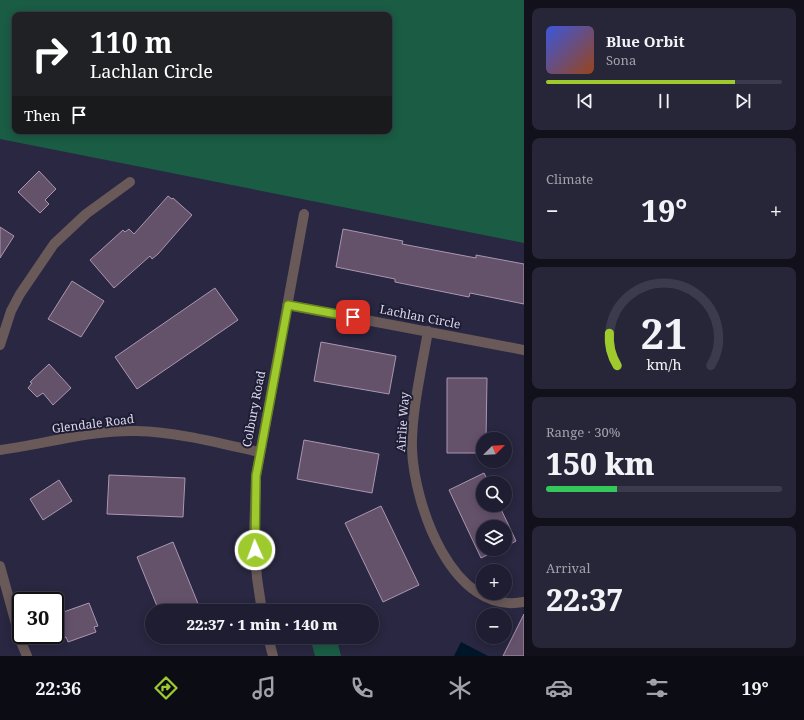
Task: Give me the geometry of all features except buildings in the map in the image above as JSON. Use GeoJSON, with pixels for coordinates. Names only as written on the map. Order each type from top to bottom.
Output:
{"type":"FeatureCollection","features":[{"type":"Feature","properties":{"kind":"street"},"geometry":{"type":"LineString","coordinates":[[0,345],[11,311],[26,284],[54,244],[86,214],[130,182]]}},
{"type":"Feature","properties":{"kind":"street","name":"Colbury Road"},"geometry":{"type":"LineString","coordinates":[[261,604],[257,578],[254,536],[256,476],[304,214]]}},
{"type":"Feature","properties":{"kind":"street","name":"Lachlan Circle"},"geometry":{"type":"LineString","coordinates":[[288,305],[524,350]]}},
{"type":"Feature","properties":{"kind":"street","name":"Airlie Way"},"geometry":{"type":"LineString","coordinates":[[428,331],[413,429],[412,449],[418,492],[427,522],[442,554],[469,586],[488,597],[504,603],[524,602]]}},
{"type":"Feature","properties":{"kind":"street","name":"Glendale Road"},"geometry":{"type":"LineString","coordinates":[[0,450],[68,438],[135,431],[165,433],[260,452]]}},
{"type":"Feature","properties":{"kind":"street"},"geometry":{"type":"LineString","coordinates":[[0,566],[7,594],[27,656]]}},
{"type":"Feature","properties":{"kind":"street"},"geometry":{"type":"LineString","coordinates":[[270,644],[273,656]]}},
{"type":"Feature","properties":{"kind":"green space"},"geometry":{"type":"Polygon","coordinates":[[[0,0],[524,0],[524,243],[0,139],[0,0]]]}},
{"type":"Feature","properties":{"kind":"green space"},"geometry":{"type":"Polygon","coordinates":[[[312,644],[338,644],[341,656],[315,656],[312,644]]]}},
{"type":"Feature","properties":{"kind":"water"},"geometry":{"type":"Polygon","coordinates":[[[461,642],[488,656],[454,656],[461,642]]]}},
{"type":"Feature","properties":{"kind":"route"},"geometry":{"type":"LineString","coordinates":[[255,550],[254,504],[256,476],[288,305],[353,317]]}}]}
